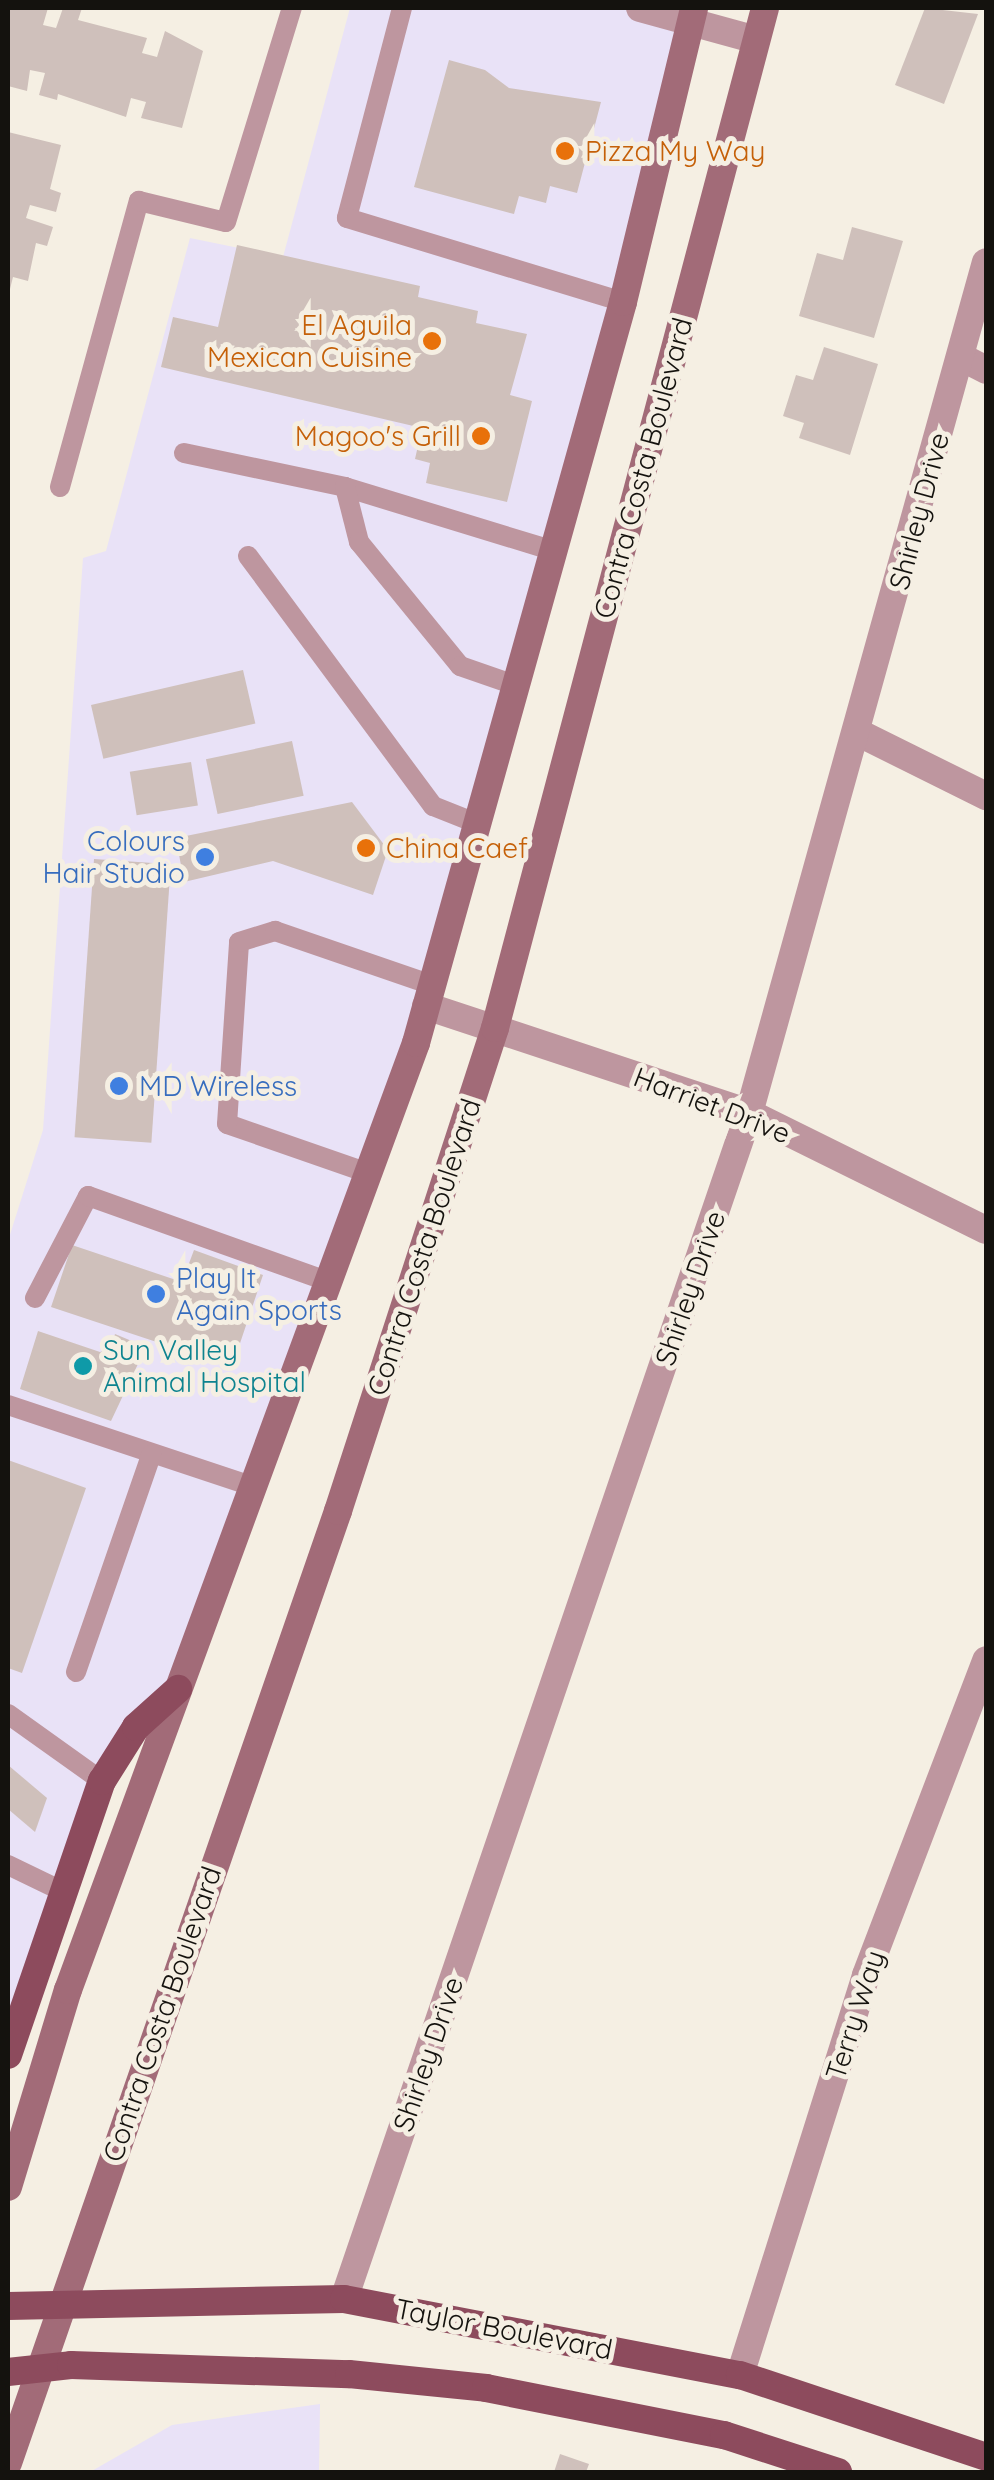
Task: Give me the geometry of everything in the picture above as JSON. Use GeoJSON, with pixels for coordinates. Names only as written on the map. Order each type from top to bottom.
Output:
{"type":"FeatureCollection","features":[{"type":"Feature","properties":{"kind":"main road","name":"Contra Costa Boulevard"},"geometry":{"type":"LineString","coordinates":[[8,2464],[338,1511],[496,1028],[765,8]]}},
{"type":"Feature","properties":{"kind":"main road"},"geometry":{"type":"LineString","coordinates":[[8,2187],[68,1990],[255,1486],[429,996],[512,684],[622,302],[692,15]]}},
{"type":"Feature","properties":{"kind":"main road"},"geometry":{"type":"LineString","coordinates":[[8,2055],[13,2024],[102,1781],[136,1727],[178,1689]]}},
{"type":"Feature","properties":{"kind":"main road","name":"Taylor Boulevard"},"geometry":{"type":"LineString","coordinates":[[8,2306],[344,2299],[740,2375],[986,2457]]}},
{"type":"Feature","properties":{"kind":"main road"},"geometry":{"type":"LineString","coordinates":[[8,2372],[39,2369],[350,2374],[486,2388],[724,2435],[838,2472]]}},
{"type":"Feature","properties":{"kind":"street"},"geometry":{"type":"LineString","coordinates":[[640,8],[692,15],[756,40]]}},
{"type":"Feature","properties":{"kind":"street","name":"Shirley Drive"},"geometry":{"type":"LineString","coordinates":[[344,2299],[749,1113],[859,733],[986,262]]}},
{"type":"Feature","properties":{"kind":"street"},"geometry":{"type":"LineString","coordinates":[[961,357],[986,370]]}},
{"type":"Feature","properties":{"kind":"street"},"geometry":{"type":"LineString","coordinates":[[859,733],[986,796]]}},
{"type":"Feature","properties":{"kind":"street","name":"Harriet Drive"},"geometry":{"type":"LineString","coordinates":[[429,996],[496,1028],[749,1113],[986,1230]]}},
{"type":"Feature","properties":{"kind":"street","name":"Terry Way"},"geometry":{"type":"LineString","coordinates":[[740,2375],[866,1975],[986,1660]]}},
{"type":"Feature","properties":{"kind":"lane"},"geometry":{"type":"LineString","coordinates":[[60,487],[139,201],[226,222],[292,8]]}},
{"type":"Feature","properties":{"kind":"lane"},"geometry":{"type":"LineString","coordinates":[[402,8],[347,218],[622,302]]}},
{"type":"Feature","properties":{"kind":"lane"},"geometry":{"type":"LineString","coordinates":[[184,453],[345,487],[551,550]]}},
{"type":"Feature","properties":{"kind":"lane"},"geometry":{"type":"LineString","coordinates":[[345,487],[359,542],[460,666],[512,684]]}},
{"type":"Feature","properties":{"kind":"lane"},"geometry":{"type":"LineString","coordinates":[[248,556],[433,806],[476,822]]}},
{"type":"Feature","properties":{"kind":"lane"},"geometry":{"type":"LineString","coordinates":[[368,1173],[227,1124],[239,942],[275,931],[429,996]]}},
{"type":"Feature","properties":{"kind":"lane"},"geometry":{"type":"LineString","coordinates":[[36,1298],[88,1196],[329,1282]]}},
{"type":"Feature","properties":{"kind":"lane"},"geometry":{"type":"LineString","coordinates":[[8,1406],[255,1486]]}},
{"type":"Feature","properties":{"kind":"lane"},"geometry":{"type":"LineString","coordinates":[[76,1672],[150,1455]]}},
{"type":"Feature","properties":{"kind":"lane"},"geometry":{"type":"LineString","coordinates":[[8,1714],[102,1781]]}},
{"type":"Feature","properties":{"kind":"lane"},"geometry":{"type":"LineString","coordinates":[[8,1865],[64,1892]]}},
{"type":"Feature","properties":{"kind":"shaded area"},"geometry":{"type":"Polygon","coordinates":[[[350,8],[640,8],[690,22],[432,985],[178,1689],[136,1727],[8,2055],[8,1241],[43,1130],[83,558],[106,551],[190,238],[283,257],[350,8]]]}},
{"type":"Feature","properties":{"kind":"shaded area"},"geometry":{"type":"Polygon","coordinates":[[[320,2404],[319,2472],[90,2472],[172,2425],[320,2404]]]}},
{"type":"Feature","properties":{"kind":"building"},"geometry":{"type":"Polygon","coordinates":[[[8,8],[48,8],[43,25],[56,28],[63,8],[82,8],[78,20],[147,38],[142,53],[157,57],[165,31],[203,51],[182,128],[141,118],[146,102],[131,98],[126,117],[58,94],[57,100],[39,95],[45,73],[30,70],[27,91],[8,86],[8,8]]]}},
{"type":"Feature","properties":{"kind":"building"},"geometry":{"type":"Polygon","coordinates":[[[925,8],[978,14],[944,104],[895,85],[925,8]]]}},
{"type":"Feature","properties":{"kind":"building"},"geometry":{"type":"Polygon","coordinates":[[[449,60],[485,70],[509,88],[601,102],[577,193],[550,186],[546,203],[519,196],[514,214],[414,187],[449,60]]]}},
{"type":"Feature","properties":{"kind":"building"},"geometry":{"type":"Polygon","coordinates":[[[8,132],[61,145],[50,189],[61,193],[56,212],[30,205],[26,218],[53,227],[47,246],[36,243],[28,281],[13,277],[9,293],[8,132]]]}},
{"type":"Feature","properties":{"kind":"building"},"geometry":{"type":"Polygon","coordinates":[[[852,227],[903,241],[874,338],[799,316],[817,253],[843,260],[852,227]]]}},
{"type":"Feature","properties":{"kind":"building"},"geometry":{"type":"Polygon","coordinates":[[[237,245],[420,286],[418,297],[478,311],[476,323],[527,334],[510,395],[532,401],[507,502],[426,483],[430,463],[415,459],[422,428],[161,367],[173,317],[218,327],[237,245]]]}},
{"type":"Feature","properties":{"kind":"building"},"geometry":{"type":"Polygon","coordinates":[[[824,347],[878,364],[850,455],[799,438],[804,423],[783,416],[796,375],[813,380],[824,347]]]}},
{"type":"Feature","properties":{"kind":"building"},"geometry":{"type":"Polygon","coordinates":[[[243,670],[255,724],[103,759],[91,705],[243,670]]]}},
{"type":"Feature","properties":{"kind":"building"},"geometry":{"type":"Polygon","coordinates":[[[292,741],[304,796],[218,814],[206,759],[292,741]]]}},
{"type":"Feature","properties":{"kind":"building"},"geometry":{"type":"Polygon","coordinates":[[[191,762],[198,805],[137,815],[130,772],[191,762]]]}},
{"type":"Feature","properties":{"kind":"building"},"geometry":{"type":"Polygon","coordinates":[[[352,802],[388,850],[373,895],[273,861],[184,882],[176,838],[352,802]]]}},
{"type":"Feature","properties":{"kind":"building"},"geometry":{"type":"Polygon","coordinates":[[[94,859],[171,864],[151,1143],[75,1137],[94,859]]]}},
{"type":"Feature","properties":{"kind":"building","name":"Play It Again Sports"},"geometry":{"type":"Polygon","coordinates":[[[72,1245],[182,1282],[194,1250],[263,1275],[232,1367],[51,1307],[72,1245]]]}},
{"type":"Feature","properties":{"kind":"building","name":"Sun Valley Animal Hospital"},"geometry":{"type":"Polygon","coordinates":[[[38,1331],[100,1352],[110,1349],[115,1334],[146,1347],[111,1421],[20,1389],[38,1331]]]}},
{"type":"Feature","properties":{"kind":"building"},"geometry":{"type":"Polygon","coordinates":[[[8,1460],[86,1488],[22,1673],[8,1668],[8,1460]]]}},
{"type":"Feature","properties":{"kind":"building"},"geometry":{"type":"Polygon","coordinates":[[[8,1765],[47,1798],[35,1832],[8,1809],[8,1765]]]}},
{"type":"Feature","properties":{"kind":"building"},"geometry":{"type":"Polygon","coordinates":[[[560,2454],[589,2464],[586,2472],[554,2472],[560,2454]]]}},
{"type":"Feature","properties":{"kind":"place","name":"Pizza My Way"},"geometry":{"type":"Point","coordinates":[565,151]}},
{"type":"Feature","properties":{"kind":"place","name":"El Aguila Mexican Cuisine"},"geometry":{"type":"Point","coordinates":[432,341]}},
{"type":"Feature","properties":{"kind":"place","name":"Magoo's Grill"},"geometry":{"type":"Point","coordinates":[481,436]}},
{"type":"Feature","properties":{"kind":"place","name":"China Caef"},"geometry":{"type":"Point","coordinates":[366,848]}},
{"type":"Feature","properties":{"kind":"place","name":"Colours Hair Studio"},"geometry":{"type":"Point","coordinates":[205,857]}},
{"type":"Feature","properties":{"kind":"place","name":"MD Wireless"},"geometry":{"type":"Point","coordinates":[119,1086]}},
{"type":"Feature","properties":{"kind":"place","name":"Play It Again Sports"},"geometry":{"type":"Point","coordinates":[156,1294]}},
{"type":"Feature","properties":{"kind":"place","name":"Sun Valley Animal Hospital"},"geometry":{"type":"Point","coordinates":[83,1366]}}]}
